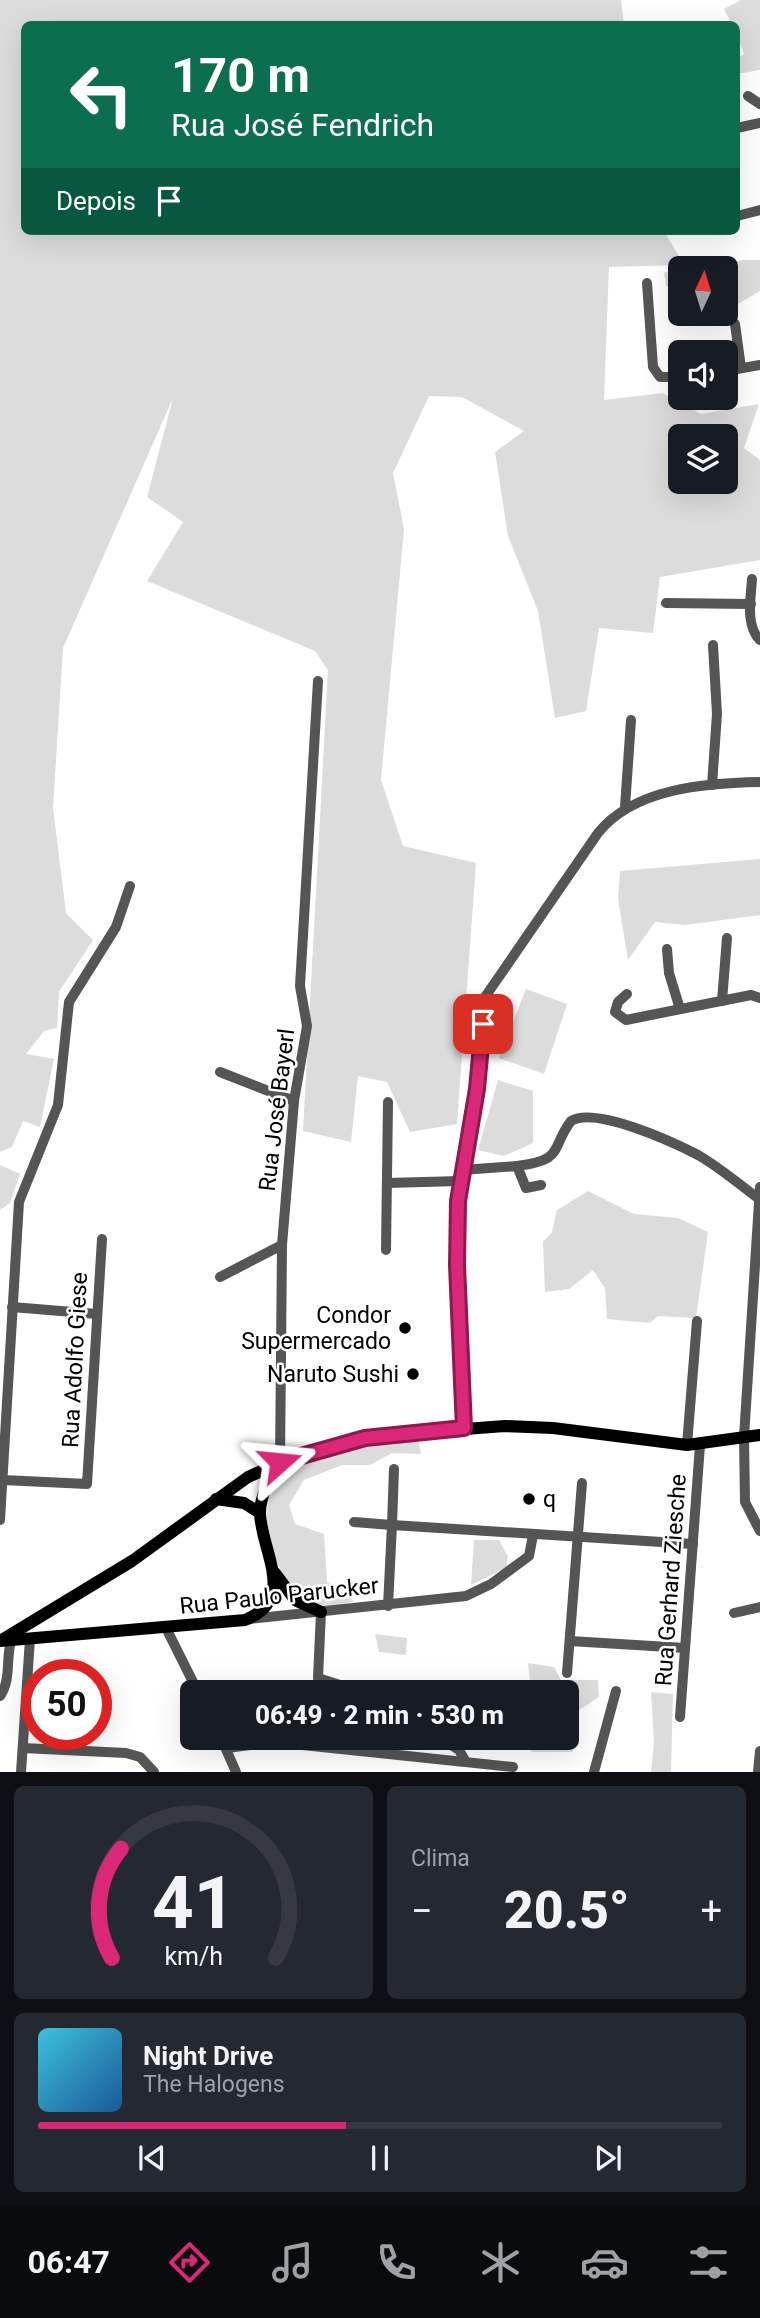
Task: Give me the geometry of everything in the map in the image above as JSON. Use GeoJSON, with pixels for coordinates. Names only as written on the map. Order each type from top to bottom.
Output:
{"type":"FeatureCollection","features":[{"type":"Feature","properties":{"kind":"main road"},"geometry":{"type":"LineString","coordinates":[[5,1643],[26,1624],[132,1561],[248,1477],[280,1462],[365,1438],[464,1428],[533,1426],[694,1445],[760,1434]]}},
{"type":"Feature","properties":{"kind":"main road"},"geometry":{"type":"LineString","coordinates":[[245,1620],[259,1613],[273,1591],[273,1570],[260,1513],[269,1482],[280,1462]]}},
{"type":"Feature","properties":{"kind":"main road"},"geometry":{"type":"LineString","coordinates":[[216,1499],[244,1503],[260,1513]]}},
{"type":"Feature","properties":{"kind":"main road"},"geometry":{"type":"LineString","coordinates":[[273,1570],[295,1601],[321,1612]]}},
{"type":"Feature","properties":{"kind":"main road","name":"Rua Paulo Parucker"},"geometry":{"type":"LineString","coordinates":[[5,1643],[245,1620]]}},
{"type":"Feature","properties":{"kind":"main road"},"geometry":{"type":"LineString","coordinates":[[26,1624],[23,1634],[30,1640]]}},
{"type":"Feature","properties":{"kind":"street"},"geometry":{"type":"LineString","coordinates":[[748,96],[760,104]]}},
{"type":"Feature","properties":{"kind":"street"},"geometry":{"type":"LineString","coordinates":[[740,127],[760,123]]}},
{"type":"Feature","properties":{"kind":"street"},"geometry":{"type":"LineString","coordinates":[[740,215],[760,210]]}},
{"type":"Feature","properties":{"kind":"street"},"geometry":{"type":"LineString","coordinates":[[647,283],[653,367],[660,377],[668,377]]}},
{"type":"Feature","properties":{"kind":"street"},"geometry":{"type":"LineString","coordinates":[[735,326],[741,368]]}},
{"type":"Feature","properties":{"kind":"street"},"geometry":{"type":"LineString","coordinates":[[738,369],[760,365]]}},
{"type":"Feature","properties":{"kind":"street"},"geometry":{"type":"LineString","coordinates":[[752,579],[752,627],[760,640]]}},
{"type":"Feature","properties":{"kind":"street"},"geometry":{"type":"LineString","coordinates":[[666,603],[751,604]]}},
{"type":"Feature","properties":{"kind":"street"},"geometry":{"type":"LineString","coordinates":[[712,785],[717,714],[713,645]]}},
{"type":"Feature","properties":{"kind":"street","name":"Rua José Bayerl"},"geometry":{"type":"LineString","coordinates":[[280,1462],[282,1245],[294,1101],[307,1026],[300,986],[318,681]]}},
{"type":"Feature","properties":{"kind":"street"},"geometry":{"type":"LineString","coordinates":[[625,807],[631,720]]}},
{"type":"Feature","properties":{"kind":"street"},"geometry":{"type":"LineString","coordinates":[[464,1428],[457,1265],[461,1175],[477,1089],[485,997],[598,833],[625,807],[712,785],[760,782]]}},
{"type":"Feature","properties":{"kind":"street"},"geometry":{"type":"LineString","coordinates":[[0,1520],[19,1202],[58,1105],[69,1002],[116,927],[130,886]]}},
{"type":"Feature","properties":{"kind":"street"},"geometry":{"type":"LineString","coordinates":[[722,1001],[727,938]]}},
{"type":"Feature","properties":{"kind":"street"},"geometry":{"type":"LineString","coordinates":[[667,949],[669,973],[680,1009]]}},
{"type":"Feature","properties":{"kind":"street"},"geometry":{"type":"LineString","coordinates":[[627,994],[616,1007],[617,1016],[621,1019],[751,995],[760,998]]}},
{"type":"Feature","properties":{"kind":"street"},"geometry":{"type":"LineString","coordinates":[[220,1072],[294,1101]]}},
{"type":"Feature","properties":{"kind":"street"},"geometry":{"type":"LineString","coordinates":[[386,1250],[388,1102]]}},
{"type":"Feature","properties":{"kind":"street"},"geometry":{"type":"LineString","coordinates":[[387,1183],[461,1175],[517,1166],[550,1157],[557,1151],[571,1121],[587,1116],[631,1127],[680,1147],[706,1160],[759,1202]]}},
{"type":"Feature","properties":{"kind":"street"},"geometry":{"type":"LineString","coordinates":[[517,1166],[526,1188],[541,1185]]}},
{"type":"Feature","properties":{"kind":"street"},"geometry":{"type":"LineString","coordinates":[[760,1187],[757,1303],[744,1437],[745,1502],[760,1531]]}},
{"type":"Feature","properties":{"kind":"street","name":"Rua Adolfo Giese"},"geometry":{"type":"LineString","coordinates":[[3,1480],[87,1484],[102,1238]]}},
{"type":"Feature","properties":{"kind":"street"},"geometry":{"type":"LineString","coordinates":[[220,1277],[282,1245]]}},
{"type":"Feature","properties":{"kind":"street"},"geometry":{"type":"LineString","coordinates":[[12,1307],[97,1314]]}},
{"type":"Feature","properties":{"kind":"street","name":"Rua Gerhard Ziesche"},"geometry":{"type":"LineString","coordinates":[[680,1717],[692,1544],[697,1321]]}},
{"type":"Feature","properties":{"kind":"street"},"geometry":{"type":"LineString","coordinates":[[388,1606],[394,1469]]}},
{"type":"Feature","properties":{"kind":"street"},"geometry":{"type":"LineString","coordinates":[[567,1673],[582,1483]]}},
{"type":"Feature","properties":{"kind":"street"},"geometry":{"type":"LineString","coordinates":[[354,1522],[692,1544]]}},
{"type":"Feature","properties":{"kind":"street","name":"Rua Paulo Parucker"},"geometry":{"type":"LineString","coordinates":[[245,1620],[450,1599],[475,1593],[529,1556],[533,1535]]}},
{"type":"Feature","properties":{"kind":"street"},"geometry":{"type":"LineString","coordinates":[[734,1613],[760,1607]]}},
{"type":"Feature","properties":{"kind":"street"},"geometry":{"type":"LineString","coordinates":[[321,1612],[318,1678],[324,1680]]}},
{"type":"Feature","properties":{"kind":"street"},"geometry":{"type":"LineString","coordinates":[[166,1628],[192,1680]]}},
{"type":"Feature","properties":{"kind":"street"},"geometry":{"type":"LineString","coordinates":[[29,1659],[30,1640]]}},
{"type":"Feature","properties":{"kind":"street"},"geometry":{"type":"LineString","coordinates":[[570,1641],[685,1648]]}},
{"type":"Feature","properties":{"kind":"street"},"geometry":{"type":"LineString","coordinates":[[0,1696],[7,1684],[5,1643]]}},
{"type":"Feature","properties":{"kind":"street"},"geometry":{"type":"LineString","coordinates":[[594,1772],[616,1691]]}},
{"type":"Feature","properties":{"kind":"street"},"geometry":{"type":"LineString","coordinates":[[21,1772],[23,1750]]}},
{"type":"Feature","properties":{"kind":"street"},"geometry":{"type":"LineString","coordinates":[[75,1750],[133,1755],[145,1761],[154,1772]]}},
{"type":"Feature","properties":{"kind":"street"},"geometry":{"type":"LineString","coordinates":[[228,1750],[236,1772]]}},
{"type":"Feature","properties":{"kind":"street"},"geometry":{"type":"LineString","coordinates":[[351,1750],[513,1767]]}},
{"type":"Feature","properties":{"kind":"street"},"geometry":{"type":"LineString","coordinates":[[459,1750],[466,1762]]}},
{"type":"Feature","properties":{"kind":"street"},"geometry":{"type":"LineString","coordinates":[[758,1772],[760,1751]]}},
{"type":"Feature","properties":{"kind":"shaded area"},"geometry":{"type":"Polygon","coordinates":[[[0,0],[621,0],[624,21],[21,21],[21,235],[666,235],[679,256],[668,256],[668,265],[609,267],[604,400],[663,393],[668,396],[668,410],[694,410],[701,414],[738,410],[738,408],[759,404],[744,448],[760,460],[760,560],[660,577],[653,633],[599,628],[586,711],[555,718],[538,611],[508,536],[495,452],[524,431],[462,397],[429,396],[393,473],[404,529],[381,780],[403,846],[476,863],[457,1124],[410,1132],[387,1082],[358,1076],[351,1142],[303,1131],[328,670],[315,651],[147,581],[183,522],[147,497],[173,398],[63,648],[53,808],[66,913],[93,940],[59,992],[57,1028],[44,1031],[26,1054],[54,1059],[40,1127],[23,1121],[12,1147],[0,1152],[0,0]]]}},
{"type":"Feature","properties":{"kind":"shaded area"},"geometry":{"type":"Polygon","coordinates":[[[741,0],[760,0],[760,70],[740,73],[740,56],[744,54],[740,43],[740,21],[730,21],[724,9],[741,0]]]}},
{"type":"Feature","properties":{"kind":"shaded area"},"geometry":{"type":"Polygon","coordinates":[[[760,260],[760,291],[738,304],[738,261],[760,260]]]}},
{"type":"Feature","properties":{"kind":"shaded area"},"geometry":{"type":"Polygon","coordinates":[[[668,271],[668,287],[666,286],[664,273],[668,271]]]}},
{"type":"Feature","properties":{"kind":"shaded area"},"geometry":{"type":"Polygon","coordinates":[[[760,859],[760,915],[685,925],[655,922],[628,960],[618,899],[620,871],[760,859]]]}},
{"type":"Feature","properties":{"kind":"shaded area"},"geometry":{"type":"Polygon","coordinates":[[[526,989],[567,1004],[544,1074],[499,1058],[526,989]]]}},
{"type":"Feature","properties":{"kind":"shaded area"},"geometry":{"type":"Polygon","coordinates":[[[498,1080],[533,1091],[533,1143],[504,1156],[478,1150],[498,1080]]]}},
{"type":"Feature","properties":{"kind":"shaded area"},"geometry":{"type":"Polygon","coordinates":[[[0,1165],[20,1174],[10,1203],[0,1210],[0,1165]]]}},
{"type":"Feature","properties":{"kind":"shaded area"},"geometry":{"type":"Polygon","coordinates":[[[588,1191],[634,1214],[678,1218],[708,1232],[696,1318],[658,1316],[650,1323],[607,1319],[605,1288],[593,1270],[569,1289],[545,1292],[543,1242],[552,1232],[557,1210],[588,1191]]]}},
{"type":"Feature","properties":{"kind":"shaded area"},"geometry":{"type":"Polygon","coordinates":[[[418,1439],[421,1454],[392,1453],[370,1465],[342,1465],[304,1480],[289,1505],[295,1524],[324,1534],[327,1582],[354,1601],[327,1608],[312,1604],[299,1595],[279,1566],[268,1531],[269,1501],[281,1477],[295,1463],[310,1455],[418,1439]]]}},
{"type":"Feature","properties":{"kind":"shaded area"},"geometry":{"type":"Polygon","coordinates":[[[474,1540],[499,1540],[508,1557],[506,1568],[471,1585],[474,1540]]]}},
{"type":"Feature","properties":{"kind":"shaded area"},"geometry":{"type":"Polygon","coordinates":[[[375,1634],[407,1638],[406,1655],[379,1652],[375,1634]]]}},
{"type":"Feature","properties":{"kind":"shaded area"},"geometry":{"type":"Polygon","coordinates":[[[528,1663],[554,1667],[561,1680],[530,1680],[528,1663]]]}},
{"type":"Feature","properties":{"kind":"shaded area"},"geometry":{"type":"Polygon","coordinates":[[[579,1680],[598,1680],[599,1697],[579,1710],[579,1680]]]}},
{"type":"Feature","properties":{"kind":"shaded area"},"geometry":{"type":"Polygon","coordinates":[[[651,1692],[673,1694],[671,1772],[651,1772],[654,1743],[651,1692]]]}},
{"type":"Feature","properties":{"kind":"shaded area"},"geometry":{"type":"Polygon","coordinates":[[[530,1750],[573,1750],[572,1752],[530,1750]]]}},
{"type":"Feature","properties":{"kind":"place","name":"Condor Supermercado"},"geometry":{"type":"Point","coordinates":[405,1328]}},
{"type":"Feature","properties":{"kind":"place","name":"Naruto Sushi"},"geometry":{"type":"Point","coordinates":[413,1374]}},
{"type":"Feature","properties":{"kind":"place","name":"q"},"geometry":{"type":"Point","coordinates":[529,1499]}},
{"type":"Feature","properties":{"kind":"route"},"geometry":{"type":"LineString","coordinates":[[280,1462],[299,1454],[365,1438],[464,1428],[457,1265],[458,1201],[477,1089],[483,1024]]}}]}
